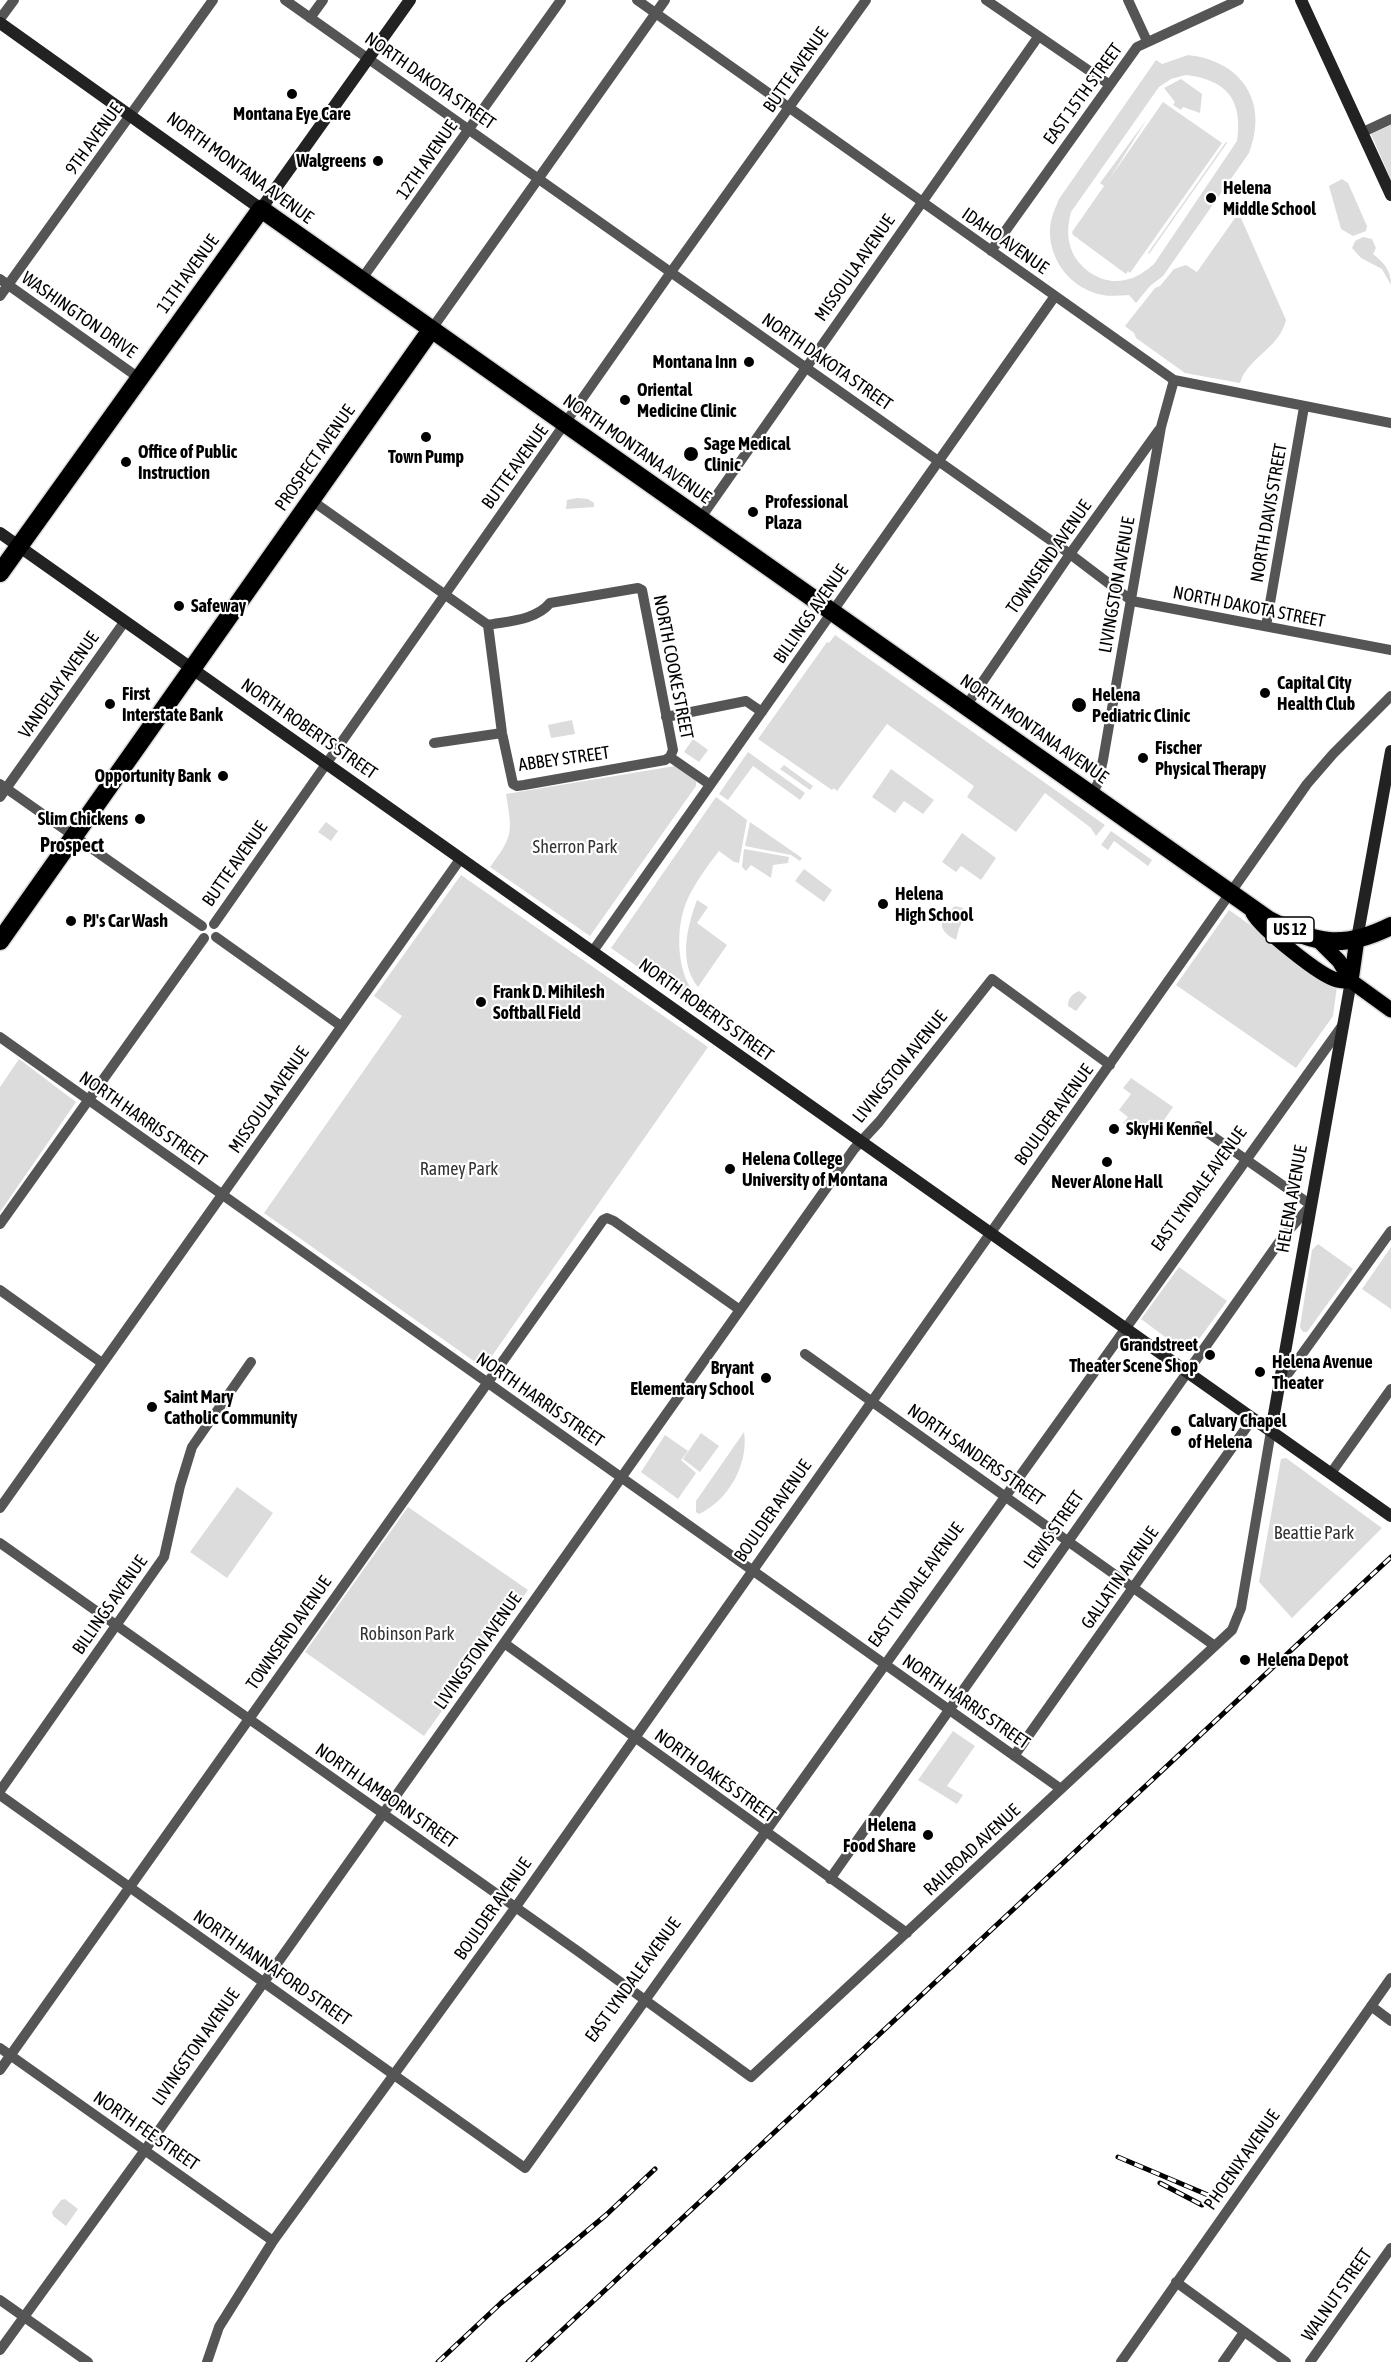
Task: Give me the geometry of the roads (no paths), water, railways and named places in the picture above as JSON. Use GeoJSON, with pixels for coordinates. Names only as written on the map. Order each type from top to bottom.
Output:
{"type":"FeatureCollection","features":[{"type":"Feature","properties":{"kind":"highway","name":"NORTH MONTANA AVENUE"},"geometry":{"type":"LineString","coordinates":[[261,209],[1250,908],[1290,931],[1318,940],[1342,942],[1357,939]]}},
{"type":"Feature","properties":{"kind":"highway","name":"11TH AVENUE"},"geometry":{"type":"LineString","coordinates":[[0,573],[261,209]]}},
{"type":"Feature","properties":{"kind":"highway","name":"PROSPECT AVENUE"},"geometry":{"type":"LineString","coordinates":[[0,941],[431,330]]}},
{"type":"Feature","properties":{"kind":"highway","name":"US 12"},"geometry":{"type":"LineString","coordinates":[[1357,939],[1366,938],[1391,926]]}},
{"type":"Feature","properties":{"kind":"main road","name":"NORTH MONTANA AVENUE"},"geometry":{"type":"LineString","coordinates":[[1250,908],[1257,921],[1281,943],[1335,980],[1351,981]]}},
{"type":"Feature","properties":{"kind":"main road","name":"HELENA AVENUE"},"geometry":{"type":"LineString","coordinates":[[1351,981],[1357,939]]}},
{"type":"Feature","properties":{"kind":"main road","name":"NORTH MONTANA AVENUE"},"geometry":{"type":"LineString","coordinates":[[1318,940],[1339,961],[1351,981],[1391,1010]]}},
{"type":"Feature","properties":{"kind":"street"},"geometry":{"type":"LineString","coordinates":[[0,21],[14,0]]}},
{"type":"Feature","properties":{"kind":"street","name":"9TH AVENUE"},"geometry":{"type":"LineString","coordinates":[[0,297],[4,282],[131,116],[213,0]]}},
{"type":"Feature","properties":{"kind":"street","name":"NORTH DAKOTA STREET"},"geometry":{"type":"LineString","coordinates":[[285,0],[1070,554],[1132,602],[1391,650]]}},
{"type":"Feature","properties":{"kind":"street"},"geometry":{"type":"LineString","coordinates":[[310,18],[323,0]]}},
{"type":"Feature","properties":{"kind":"street","name":"11TH AVENUE"},"geometry":{"type":"LineString","coordinates":[[261,209],[410,0]]}},
{"type":"Feature","properties":{"kind":"street","name":"12TH AVENUE"},"geometry":{"type":"LineString","coordinates":[[361,280],[561,0]]}},
{"type":"Feature","properties":{"kind":"street","name":"IDAHO AVENUE"},"geometry":{"type":"LineString","coordinates":[[637,0],[1173,380],[1391,423]]}},
{"type":"Feature","properties":{"kind":"street","name":"PROSPECT AVENUE"},"geometry":{"type":"LineString","coordinates":[[431,330],[665,0]]}},
{"type":"Feature","properties":{"kind":"street","name":"BUTTE AVENUE"},"geometry":{"type":"LineString","coordinates":[[214,924],[671,272],[866,0]]}},
{"type":"Feature","properties":{"kind":"street"},"geometry":{"type":"LineString","coordinates":[[986,0],[1110,85]]}},
{"type":"Feature","properties":{"kind":"street"},"geometry":{"type":"LineString","coordinates":[[1128,0],[1147,41]]}},
{"type":"Feature","properties":{"kind":"street","name":"EAST 15TH STREET"},"geometry":{"type":"LineString","coordinates":[[991,251],[1137,47],[1239,0]]}},
{"type":"Feature","properties":{"kind":"street"},"geometry":{"type":"LineString","coordinates":[[1301,0],[1391,195]]}},
{"type":"Feature","properties":{"kind":"street","name":"NORTH MONTANA AVENUE"},"geometry":{"type":"LineString","coordinates":[[0,21],[261,209]]}},
{"type":"Feature","properties":{"kind":"street","name":"MISSOULA AVENUE"},"geometry":{"type":"LineString","coordinates":[[700,519],[1038,37]]}},
{"type":"Feature","properties":{"kind":"street"},"geometry":{"type":"LineString","coordinates":[[1363,132],[1391,119]]}},
{"type":"Feature","properties":{"kind":"street","name":"WASHINGTON DRIVE"},"geometry":{"type":"LineString","coordinates":[[4,282],[139,378]]}},
{"type":"Feature","properties":{"kind":"street","name":"BILLINGS AVENUE"},"geometry":{"type":"LineString","coordinates":[[593,951],[1054,296]]}},
{"type":"Feature","properties":{"kind":"street","name":"LIVINGSTON AVENUE"},"geometry":{"type":"LineString","coordinates":[[1092,796],[1098,783],[1103,760],[1161,428],[1173,380]]}},
{"type":"Feature","properties":{"kind":"street","name":"NORTH DAVIS STREET"},"geometry":{"type":"LineString","coordinates":[[1266,626],[1305,407]]}},
{"type":"Feature","properties":{"kind":"street","name":"TOWNSEND AVENUE"},"geometry":{"type":"LineString","coordinates":[[966,706],[1070,554],[1161,428]]}},
{"type":"Feature","properties":{"kind":"street"},"geometry":{"type":"LineString","coordinates":[[311,500],[488,625]]}},
{"type":"Feature","properties":{"kind":"street","name":"NORTH ROBERTS STREET"},"geometry":{"type":"LineString","coordinates":[[0,532],[859,1142],[1391,1516]]}},
{"type":"Feature","properties":{"kind":"street","name":"NORTH COOKE STREET"},"geometry":{"type":"LineString","coordinates":[[488,625],[534,616],[550,603],[638,588],[643,593],[673,750],[670,757],[710,784]]}},
{"type":"Feature","properties":{"kind":"street","name":"VANDELAY AVENUE"},"geometry":{"type":"LineString","coordinates":[[2,790],[125,621]]}},
{"type":"Feature","properties":{"kind":"street","name":"ABBEY STREET"},"geometry":{"type":"LineString","coordinates":[[488,625],[502,733],[511,779],[517,786],[665,760],[670,757]]}},
{"type":"Feature","properties":{"kind":"street","name":"BOULDER AVENUE"},"geometry":{"type":"LineString","coordinates":[[207,2362],[219,2327],[273,2241],[515,1908],[1307,784],[1333,754],[1391,696]]}},
{"type":"Feature","properties":{"kind":"street"},"geometry":{"type":"LineString","coordinates":[[666,717],[746,701],[762,712]]}},
{"type":"Feature","properties":{"kind":"street"},"geometry":{"type":"LineString","coordinates":[[434,743],[502,733]]}},
{"type":"Feature","properties":{"kind":"street","name":"HELENA AVENUE"},"geometry":{"type":"LineString","coordinates":[[1357,939],[1391,751]]}},
{"type":"Feature","properties":{"kind":"street"},"geometry":{"type":"LineString","coordinates":[[2,790],[74,837],[201,927]]}},
{"type":"Feature","properties":{"kind":"street","name":"MISSOULA AVENUE"},"geometry":{"type":"LineString","coordinates":[[0,1508],[461,858]]}},
{"type":"Feature","properties":{"kind":"street"},"geometry":{"type":"LineString","coordinates":[[0,1224],[88,1100],[210,937],[217,931],[214,924],[206,923],[201,927],[200,932],[210,937],[341,1026]]}},
{"type":"Feature","properties":{"kind":"street","name":"LIVINGSTON AVENUE"},"geometry":{"type":"LineString","coordinates":[[0,2350],[145,2150],[262,1981],[859,1142],[879,1122],[992,979],[1110,1065]]}},
{"type":"Feature","properties":{"kind":"street","name":"HELENA AVENUE"},"geometry":{"type":"LineString","coordinates":[[1215,1646],[1232,1630],[1241,1608],[1351,981]]}},
{"type":"Feature","properties":{"kind":"street","name":"EAST LYNDALE AVENUE"},"geometry":{"type":"LineString","coordinates":[[525,2168],[1342,1026]]}},
{"type":"Feature","properties":{"kind":"street","name":"NORTH HARRIS STREET"},"geometry":{"type":"LineString","coordinates":[[0,1037],[1061,1789]]}},
{"type":"Feature","properties":{"kind":"street"},"geometry":{"type":"LineString","coordinates":[[1198,1126],[1311,1205]]}},
{"type":"Feature","properties":{"kind":"street","name":"LEWIS STREET"},"geometry":{"type":"LineString","coordinates":[[830,1879],[1187,1371],[1282,1238],[1311,1205]]}},
{"type":"Feature","properties":{"kind":"street","name":"TOWNSEND AVENUE"},"geometry":{"type":"LineString","coordinates":[[0,2070],[600,1224],[607,1218],[740,1310]]}},
{"type":"Feature","properties":{"kind":"street"},"geometry":{"type":"LineString","coordinates":[[1279,1386],[1391,1231]]}},
{"type":"Feature","properties":{"kind":"street"},"geometry":{"type":"LineString","coordinates":[[0,1290],[102,1363]]}},
{"type":"Feature","properties":{"kind":"street","name":"NORTH SANDERS STREET"},"geometry":{"type":"LineString","coordinates":[[805,1354],[1215,1646]]}},
{"type":"Feature","properties":{"kind":"street","name":"BILLINGS AVENUE"},"geometry":{"type":"LineString","coordinates":[[0,1793],[164,1557],[180,1486],[192,1447],[251,1362]]}},
{"type":"Feature","properties":{"kind":"street"},"geometry":{"type":"LineString","coordinates":[[1331,1473],[1391,1389]]}},
{"type":"Feature","properties":{"kind":"street","name":"GALLATIN AVENUE"},"geometry":{"type":"LineString","coordinates":[[1014,1756],[1253,1418]]}},
{"type":"Feature","properties":{"kind":"street","name":"NORTH LAMBORN STREET"},"geometry":{"type":"LineString","coordinates":[[0,1543],[751,2077]]}},
{"type":"Feature","properties":{"kind":"street","name":"NORTH OAKES STREET"},"geometry":{"type":"LineString","coordinates":[[504,1643],[907,1933]]}},
{"type":"Feature","properties":{"kind":"street","name":"RAILROAD AVENUE"},"geometry":{"type":"LineString","coordinates":[[751,2077],[1215,1646]]}},
{"type":"Feature","properties":{"kind":"street","name":"NORTH HANNAFORD STREET"},"geometry":{"type":"LineString","coordinates":[[0,1793],[525,2168]]}},
{"type":"Feature","properties":{"kind":"street","name":"PHOENIX AVENUE"},"geometry":{"type":"LineString","coordinates":[[1121,2362],[1391,1978]]}},
{"type":"Feature","properties":{"kind":"street"},"geometry":{"type":"LineString","coordinates":[[1371,2006],[1391,2021]]}},
{"type":"Feature","properties":{"kind":"street","name":"NORTH FEE STREET"},"geometry":{"type":"LineString","coordinates":[[0,2048],[273,2241]]}},
{"type":"Feature","properties":{"kind":"street","name":"WALNUT STREET"},"geometry":{"type":"LineString","coordinates":[[1310,2362],[1391,2248]]}},
{"type":"Feature","properties":{"kind":"street"},"geometry":{"type":"LineString","coordinates":[[1176,2282],[1286,2362]]}},
{"type":"Feature","properties":{"kind":"street"},"geometry":{"type":"LineString","coordinates":[[0,2300],[88,2362]]}},
{"type":"Feature","properties":{"kind":"street"},"geometry":{"type":"LineString","coordinates":[[1223,2362],[1244,2332]]}},
{"type":"Feature","properties":{"kind":"railway"},"geometry":{"type":"LineString","coordinates":[[528,2362],[1391,1557]]}},
{"type":"Feature","properties":{"kind":"railway"},"geometry":{"type":"LineString","coordinates":[[1118,2157],[1208,2195]]}},
{"type":"Feature","properties":{"kind":"railway"},"geometry":{"type":"LineString","coordinates":[[438,2362],[501,2303],[606,2215],[655,2169]]}},
{"type":"Feature","properties":{"kind":"railway"},"geometry":{"type":"LineString","coordinates":[[1160,2183],[1202,2205]]}},
{"type":"Feature","properties":{"kind":"place","name":"Montana Eye Care"},"geometry":{"type":"Point","coordinates":[292,94]}},
{"type":"Feature","properties":{"kind":"place","name":"Walgreens"},"geometry":{"type":"Point","coordinates":[378,161]}},
{"type":"Feature","properties":{"kind":"place","name":"Helena Middle School"},"geometry":{"type":"Point","coordinates":[1211,198]}},
{"type":"Feature","properties":{"kind":"place","name":"Montana Inn"},"geometry":{"type":"Point","coordinates":[749,362]}},
{"type":"Feature","properties":{"kind":"place","name":"Oriental Medicine Clinic"},"geometry":{"type":"Point","coordinates":[625,400]}},
{"type":"Feature","properties":{"kind":"place","name":"Town Pump"},"geometry":{"type":"Point","coordinates":[426,437]}},
{"type":"Feature","properties":{"kind":"place","name":"Sage Medical Clinic"},"geometry":{"type":"Point","coordinates":[691,454]}},
{"type":"Feature","properties":{"kind":"place","name":"Office of Public Instruction"},"geometry":{"type":"Point","coordinates":[126,462]}},
{"type":"Feature","properties":{"kind":"place","name":"Professional Plaza"},"geometry":{"type":"Point","coordinates":[753,512]}},
{"type":"Feature","properties":{"kind":"place","name":"Safeway"},"geometry":{"type":"Point","coordinates":[179,606]}},
{"type":"Feature","properties":{"kind":"place","name":"Capital City Health Club"},"geometry":{"type":"Point","coordinates":[1265,693]}},
{"type":"Feature","properties":{"kind":"place","name":"First Interstate Bank"},"geometry":{"type":"Point","coordinates":[110,704]}},
{"type":"Feature","properties":{"kind":"place","name":"Helena Pediatric Clinic"},"geometry":{"type":"Point","coordinates":[1079,705]}},
{"type":"Feature","properties":{"kind":"place","name":"Fischer Physical Therapy"},"geometry":{"type":"Point","coordinates":[1143,758]}},
{"type":"Feature","properties":{"kind":"place","name":"Opportunity Bank"},"geometry":{"type":"Point","coordinates":[223,776]}},
{"type":"Feature","properties":{"kind":"place","name":"Slim Chickens"},"geometry":{"type":"Point","coordinates":[140,819]}},
{"type":"Feature","properties":{"kind":"place","name":"Helena High School"},"geometry":{"type":"Point","coordinates":[883,904]}},
{"type":"Feature","properties":{"kind":"place","name":"PJ's Car Wash"},"geometry":{"type":"Point","coordinates":[71,921]}},
{"type":"Feature","properties":{"kind":"place","name":"Frank D. Mihilesh Softball Field"},"geometry":{"type":"Point","coordinates":[481,1002]}},
{"type":"Feature","properties":{"kind":"place","name":"SkyHi Kennel"},"geometry":{"type":"Point","coordinates":[1114,1129]}},
{"type":"Feature","properties":{"kind":"place","name":"Never Alone Hall"},"geometry":{"type":"Point","coordinates":[1107,1162]}},
{"type":"Feature","properties":{"kind":"place","name":"Helena College University of Montana"},"geometry":{"type":"Point","coordinates":[730,1169]}},
{"type":"Feature","properties":{"kind":"place","name":"Grandstreet Theater Scene Shop"},"geometry":{"type":"Point","coordinates":[1210,1355]}},
{"type":"Feature","properties":{"kind":"place","name":"Helena Avenue Theater"},"geometry":{"type":"Point","coordinates":[1260,1372]}},
{"type":"Feature","properties":{"kind":"place","name":"Bryant Elementary School"},"geometry":{"type":"Point","coordinates":[766,1378]}},
{"type":"Feature","properties":{"kind":"place","name":"Saint Mary Catholic Community"},"geometry":{"type":"Point","coordinates":[152,1407]}},
{"type":"Feature","properties":{"kind":"place","name":"Calvary Chapel of Helena"},"geometry":{"type":"Point","coordinates":[1176,1431]}},
{"type":"Feature","properties":{"kind":"place","name":"Helena Depot"},"geometry":{"type":"Point","coordinates":[1245,1660]}},
{"type":"Feature","properties":{"kind":"place","name":"Helena Food Share"},"geometry":{"type":"Point","coordinates":[928,1835]}},
{"type":"Feature","properties":{"kind":"district","name":"Prospect"},"geometry":{"type":"Point","coordinates":[72,846]}},
{"type":"Feature","properties":{"kind":"park label","name":"Sherron Park"},"geometry":{"type":"Point","coordinates":[575,847]}},
{"type":"Feature","properties":{"kind":"park label","name":"Ramey Park"},"geometry":{"type":"Point","coordinates":[459,1169]}},
{"type":"Feature","properties":{"kind":"park label","name":"Beattie Park"},"geometry":{"type":"Point","coordinates":[1314,1533]}},
{"type":"Feature","properties":{"kind":"park label","name":"Robinson Park"},"geometry":{"type":"Point","coordinates":[407,1634]}}]}
